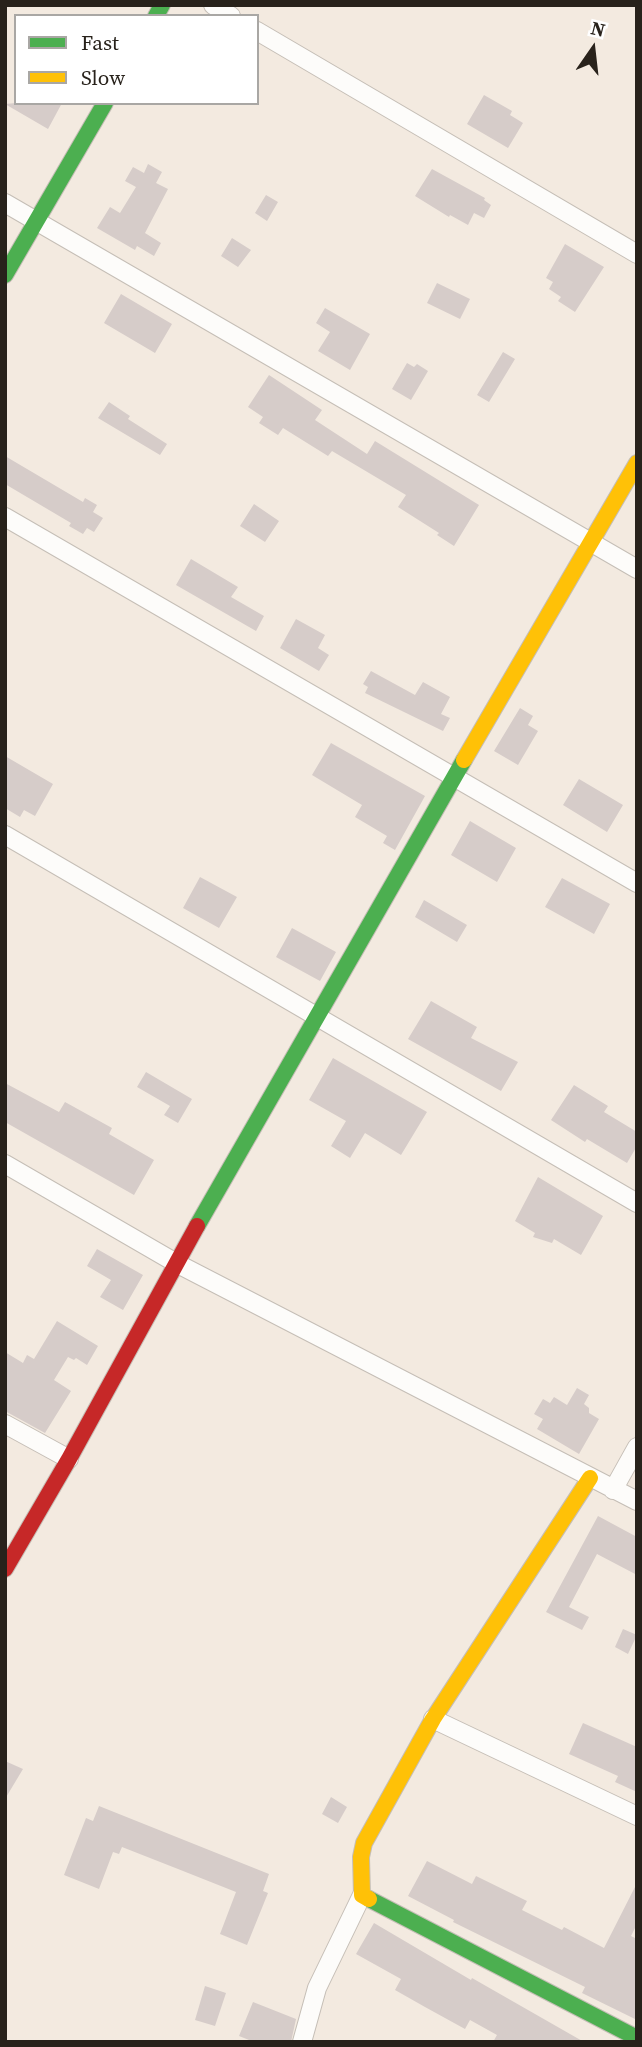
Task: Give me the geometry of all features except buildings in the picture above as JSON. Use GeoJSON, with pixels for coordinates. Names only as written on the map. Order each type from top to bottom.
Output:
{"type":"FeatureCollection","features":[{"type":"Feature","properties":{"kind":"street"},"geometry":{"type":"LineString","coordinates":[[259,33],[637,254]]}},
{"type":"Feature","properties":{"kind":"street"},"geometry":{"type":"LineString","coordinates":[[5,275],[104,105]]}},
{"type":"Feature","properties":{"kind":"street"},"geometry":{"type":"LineString","coordinates":[[5,203],[637,569]]}},
{"type":"Feature","properties":{"kind":"street"},"geometry":{"type":"LineString","coordinates":[[5,1569],[453,778],[637,463]]}},
{"type":"Feature","properties":{"kind":"street"},"geometry":{"type":"LineString","coordinates":[[5,517],[637,883]]}},
{"type":"Feature","properties":{"kind":"street"},"geometry":{"type":"LineString","coordinates":[[5,835],[637,1203]]}},
{"type":"Feature","properties":{"kind":"street"},"geometry":{"type":"LineString","coordinates":[[5,1164],[176,1263],[637,1502]]}},
{"type":"Feature","properties":{"kind":"street"},"geometry":{"type":"LineString","coordinates":[[5,1424],[69,1459]]}},
{"type":"Feature","properties":{"kind":"street"},"geometry":{"type":"LineString","coordinates":[[613,1490],[637,1447]]}},
{"type":"Feature","properties":{"kind":"street"},"geometry":{"type":"LineString","coordinates":[[302,2042],[317,1988],[362,1895],[361,1857],[364,1843],[433,1719],[590,1478]]}},
{"type":"Feature","properties":{"kind":"street"},"geometry":{"type":"LineString","coordinates":[[433,1719],[637,1816]]}},
{"type":"Feature","properties":{"kind":"street"},"geometry":{"type":"LineString","coordinates":[[362,1895],[637,2038]]}},
{"type":"Feature","properties":{"kind":"traffic: fast"},"geometry":{"type":"LineString","coordinates":[[157,14],[162,5]]}},
{"type":"Feature","properties":{"kind":"traffic: fast"},"geometry":{"type":"LineString","coordinates":[[5,275],[104,105]]}},
{"type":"Feature","properties":{"kind":"traffic: fast"},"geometry":{"type":"LineString","coordinates":[[197,1226],[464,760]]}},
{"type":"Feature","properties":{"kind":"traffic: fast"},"geometry":{"type":"LineString","coordinates":[[369,1899],[637,2038]]}},
{"type":"Feature","properties":{"kind":"traffic: slow"},"geometry":{"type":"LineString","coordinates":[[464,760],[637,463]]}},
{"type":"Feature","properties":{"kind":"traffic: slow"},"geometry":{"type":"LineString","coordinates":[[369,1899],[362,1895],[361,1857],[364,1843],[433,1719],[590,1478]]}},
{"type":"Feature","properties":{"kind":"traffic: jam"},"geometry":{"type":"LineString","coordinates":[[5,1569],[69,1459],[197,1226]]}}]}
